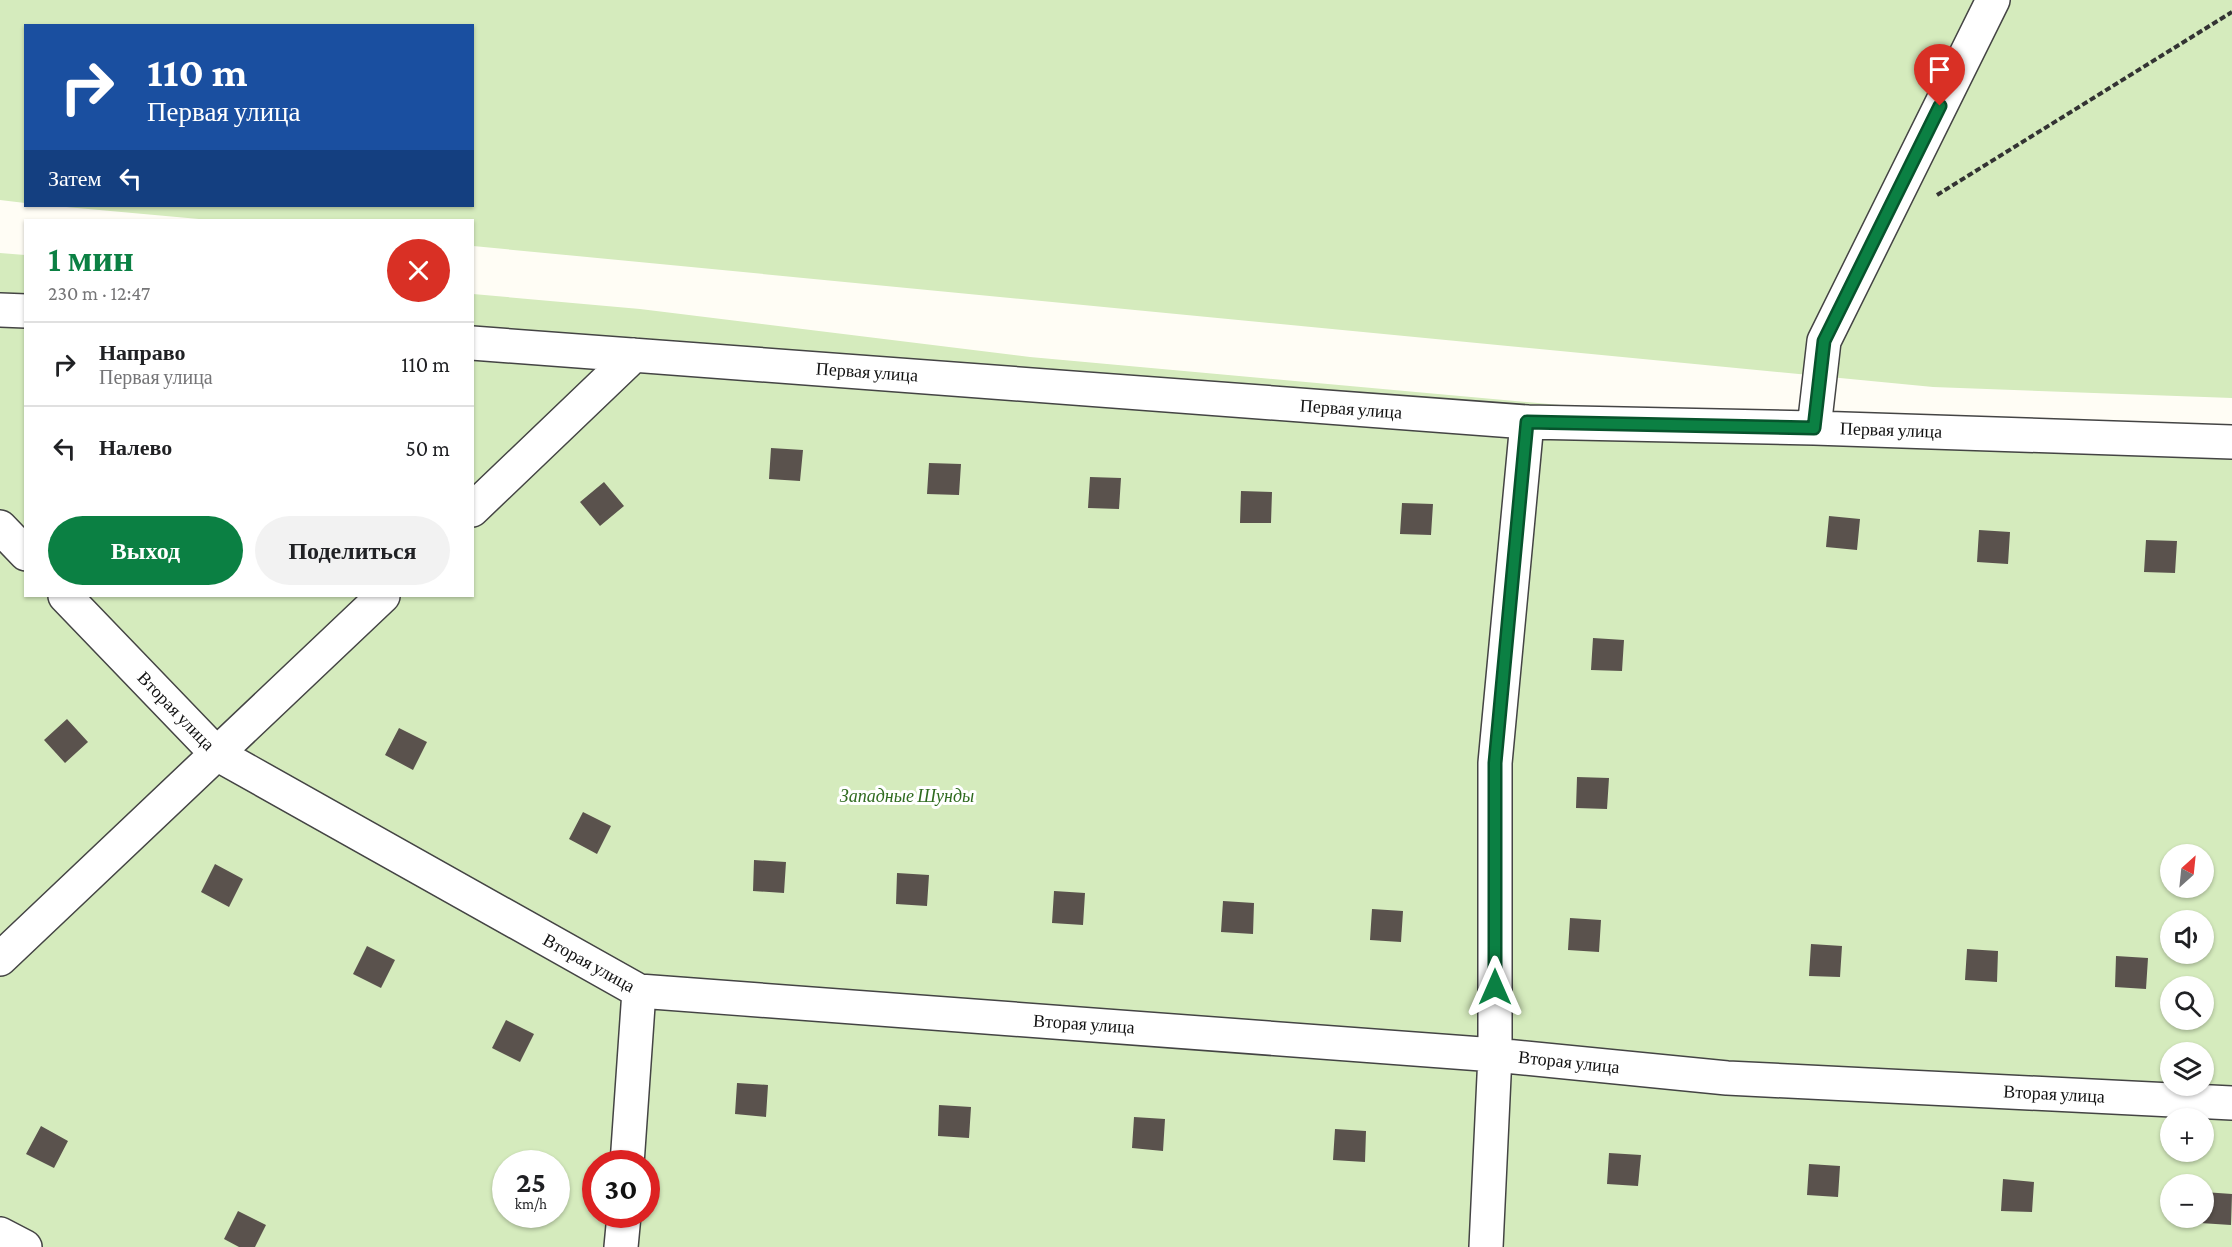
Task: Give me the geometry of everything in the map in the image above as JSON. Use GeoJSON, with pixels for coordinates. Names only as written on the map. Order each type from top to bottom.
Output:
{"type":"FeatureCollection","features":[{"type":"Feature","properties":{"kind":"street"},"geometry":{"type":"LineString","coordinates":[[1814,428],[1824,341],[1993,0]]}},
{"type":"Feature","properties":{"kind":"street"},"geometry":{"type":"LineString","coordinates":[[0,310],[24,311]]}},
{"type":"Feature","properties":{"kind":"street","name":"Первая улица"},"geometry":{"type":"LineString","coordinates":[[474,343],[1527,422],[1814,428],[2232,442]]}},
{"type":"Feature","properties":{"kind":"street"},"geometry":{"type":"LineString","coordinates":[[474,508],[634,355]]}},
{"type":"Feature","properties":{"kind":"street"},"geometry":{"type":"LineString","coordinates":[[1486,1247],[1495,1055],[1495,763],[1527,422]]}},
{"type":"Feature","properties":{"kind":"street"},"geometry":{"type":"LineString","coordinates":[[0,528],[24,552]]}},
{"type":"Feature","properties":{"kind":"street","name":"Вторая улица"},"geometry":{"type":"LineString","coordinates":[[66,597],[217,754],[639,991],[1495,1055],[1727,1078],[2232,1103]]}},
{"type":"Feature","properties":{"kind":"street"},"geometry":{"type":"LineString","coordinates":[[0,959],[382,597]]}},
{"type":"Feature","properties":{"kind":"street"},"geometry":{"type":"LineString","coordinates":[[628,1150],[639,991]]}},
{"type":"Feature","properties":{"kind":"street"},"geometry":{"type":"LineString","coordinates":[[621,1247],[623,1228]]}},
{"type":"Feature","properties":{"kind":"street"},"geometry":{"type":"LineString","coordinates":[[0,1234],[25,1247]]}},
{"type":"Feature","properties":{"kind":"path"},"geometry":{"type":"LineString","coordinates":[[1933,198],[2232,12]]}},
{"type":"Feature","properties":{"kind":"green space"},"geometry":{"type":"Polygon","coordinates":[[[0,0],[2232,0],[2232,398],[1933,387],[474,246],[474,219],[199,219],[66,207],[474,207],[474,24],[24,24],[24,203],[0,200],[0,0]]]}},
{"type":"Feature","properties":{"kind":"green space","name":"Западные Шунды"},"geometry":{"type":"Polygon","coordinates":[[[0,253],[24,255],[24,597],[474,597],[474,294],[640,309],[1030,357],[1814,428],[2232,437],[2232,1247],[0,1247],[0,253]]]}},
{"type":"Feature","properties":{"kind":"building"},"geometry":{"type":"Polygon","coordinates":[[[771,448],[803,450],[800,481],[769,479],[771,448]]]}},
{"type":"Feature","properties":{"kind":"building"},"geometry":{"type":"Polygon","coordinates":[[[929,463],[961,464],[959,495],[927,494],[929,463]]]}},
{"type":"Feature","properties":{"kind":"building"},"geometry":{"type":"Polygon","coordinates":[[[1090,477],[1121,478],[1119,509],[1088,508],[1090,477]]]}},
{"type":"Feature","properties":{"kind":"building"},"geometry":{"type":"Polygon","coordinates":[[[604,482],[624,506],[600,526],[580,502],[604,482]]]}},
{"type":"Feature","properties":{"kind":"building"},"geometry":{"type":"Polygon","coordinates":[[[1241,491],[1272,492],[1271,523],[1240,523],[1241,491]]]}},
{"type":"Feature","properties":{"kind":"building"},"geometry":{"type":"Polygon","coordinates":[[[1402,503],[1433,504],[1431,535],[1400,534],[1402,503]]]}},
{"type":"Feature","properties":{"kind":"building"},"geometry":{"type":"Polygon","coordinates":[[[1829,516],[1860,519],[1857,550],[1826,547],[1829,516]]]}},
{"type":"Feature","properties":{"kind":"building"},"geometry":{"type":"Polygon","coordinates":[[[1979,530],[2010,532],[2008,564],[1977,562],[1979,530]]]}},
{"type":"Feature","properties":{"kind":"building"},"geometry":{"type":"Polygon","coordinates":[[[2146,540],[2177,541],[2175,573],[2144,572],[2146,540]]]}},
{"type":"Feature","properties":{"kind":"building"},"geometry":{"type":"Polygon","coordinates":[[[1593,638],[1624,640],[1622,671],[1591,670],[1593,638]]]}},
{"type":"Feature","properties":{"kind":"building"},"geometry":{"type":"Polygon","coordinates":[[[67,719],[88,742],[65,763],[44,740],[67,719]]]}},
{"type":"Feature","properties":{"kind":"building"},"geometry":{"type":"Polygon","coordinates":[[[399,728],[427,742],[413,770],[385,755],[399,728]]]}},
{"type":"Feature","properties":{"kind":"building"},"geometry":{"type":"Polygon","coordinates":[[[1577,777],[1609,778],[1607,809],[1576,808],[1577,777]]]}},
{"type":"Feature","properties":{"kind":"building"},"geometry":{"type":"Polygon","coordinates":[[[583,812],[611,826],[597,854],[569,839],[583,812]]]}},
{"type":"Feature","properties":{"kind":"building"},"geometry":{"type":"Polygon","coordinates":[[[754,860],[786,862],[784,893],[753,891],[754,860]]]}},
{"type":"Feature","properties":{"kind":"building"},"geometry":{"type":"Polygon","coordinates":[[[215,864],[243,879],[229,907],[201,892],[215,864]]]}},
{"type":"Feature","properties":{"kind":"building"},"geometry":{"type":"Polygon","coordinates":[[[897,873],[929,875],[927,906],[896,904],[897,873]]]}},
{"type":"Feature","properties":{"kind":"building"},"geometry":{"type":"Polygon","coordinates":[[[1054,891],[1085,893],[1083,925],[1052,923],[1054,891]]]}},
{"type":"Feature","properties":{"kind":"building"},"geometry":{"type":"Polygon","coordinates":[[[1223,901],[1254,903],[1253,934],[1221,932],[1223,901]]]}},
{"type":"Feature","properties":{"kind":"building"},"geometry":{"type":"Polygon","coordinates":[[[1372,909],[1403,911],[1401,942],[1370,940],[1372,909]]]}},
{"type":"Feature","properties":{"kind":"building"},"geometry":{"type":"Polygon","coordinates":[[[1570,918],[1601,920],[1599,952],[1568,950],[1570,918]]]}},
{"type":"Feature","properties":{"kind":"building"},"geometry":{"type":"Polygon","coordinates":[[[1811,944],[1842,946],[1840,977],[1809,976],[1811,944]]]}},
{"type":"Feature","properties":{"kind":"building"},"geometry":{"type":"Polygon","coordinates":[[[367,946],[395,960],[381,988],[353,974],[367,946]]]}},
{"type":"Feature","properties":{"kind":"building"},"geometry":{"type":"Polygon","coordinates":[[[1967,949],[1998,951],[1997,982],[1965,980],[1967,949]]]}},
{"type":"Feature","properties":{"kind":"building"},"geometry":{"type":"Polygon","coordinates":[[[2116,956],[2148,958],[2146,989],[2115,987],[2116,956]]]}},
{"type":"Feature","properties":{"kind":"building"},"geometry":{"type":"Polygon","coordinates":[[[506,1020],[534,1034],[520,1062],[492,1048],[506,1020]]]}},
{"type":"Feature","properties":{"kind":"building"},"geometry":{"type":"Polygon","coordinates":[[[737,1083],[768,1085],[766,1117],[735,1114],[737,1083]]]}},
{"type":"Feature","properties":{"kind":"building"},"geometry":{"type":"Polygon","coordinates":[[[939,1105],[971,1107],[969,1138],[938,1136],[939,1105]]]}},
{"type":"Feature","properties":{"kind":"building"},"geometry":{"type":"Polygon","coordinates":[[[1134,1117],[1165,1119],[1163,1151],[1132,1148],[1134,1117]]]}},
{"type":"Feature","properties":{"kind":"building"},"geometry":{"type":"Polygon","coordinates":[[[41,1126],[68,1141],[54,1168],[26,1154],[41,1126]]]}},
{"type":"Feature","properties":{"kind":"building"},"geometry":{"type":"Polygon","coordinates":[[[1335,1129],[1366,1131],[1365,1162],[1333,1160],[1335,1129]]]}},
{"type":"Feature","properties":{"kind":"building"},"geometry":{"type":"Polygon","coordinates":[[[1609,1153],[1641,1155],[1638,1186],[1607,1184],[1609,1153]]]}},
{"type":"Feature","properties":{"kind":"building"},"geometry":{"type":"Polygon","coordinates":[[[1809,1164],[1840,1166],[1838,1197],[1807,1195],[1809,1164]]]}},
{"type":"Feature","properties":{"kind":"building"},"geometry":{"type":"Polygon","coordinates":[[[2003,1179],[2034,1182],[2032,1212],[2001,1211],[2003,1179]]]}},
{"type":"Feature","properties":{"kind":"building"},"geometry":{"type":"Polygon","coordinates":[[[2214,1193],[2232,1194],[2231,1225],[2214,1224],[2214,1193]]]}},
{"type":"Feature","properties":{"kind":"building"},"geometry":{"type":"Polygon","coordinates":[[[238,1211],[266,1225],[255,1247],[239,1247],[224,1239],[238,1211]]]}},
{"type":"Feature","properties":{"kind":"route"},"geometry":{"type":"LineString","coordinates":[[1495,987],[1495,763],[1527,422],[1814,428],[1824,341],[1940,106]]}}]}
